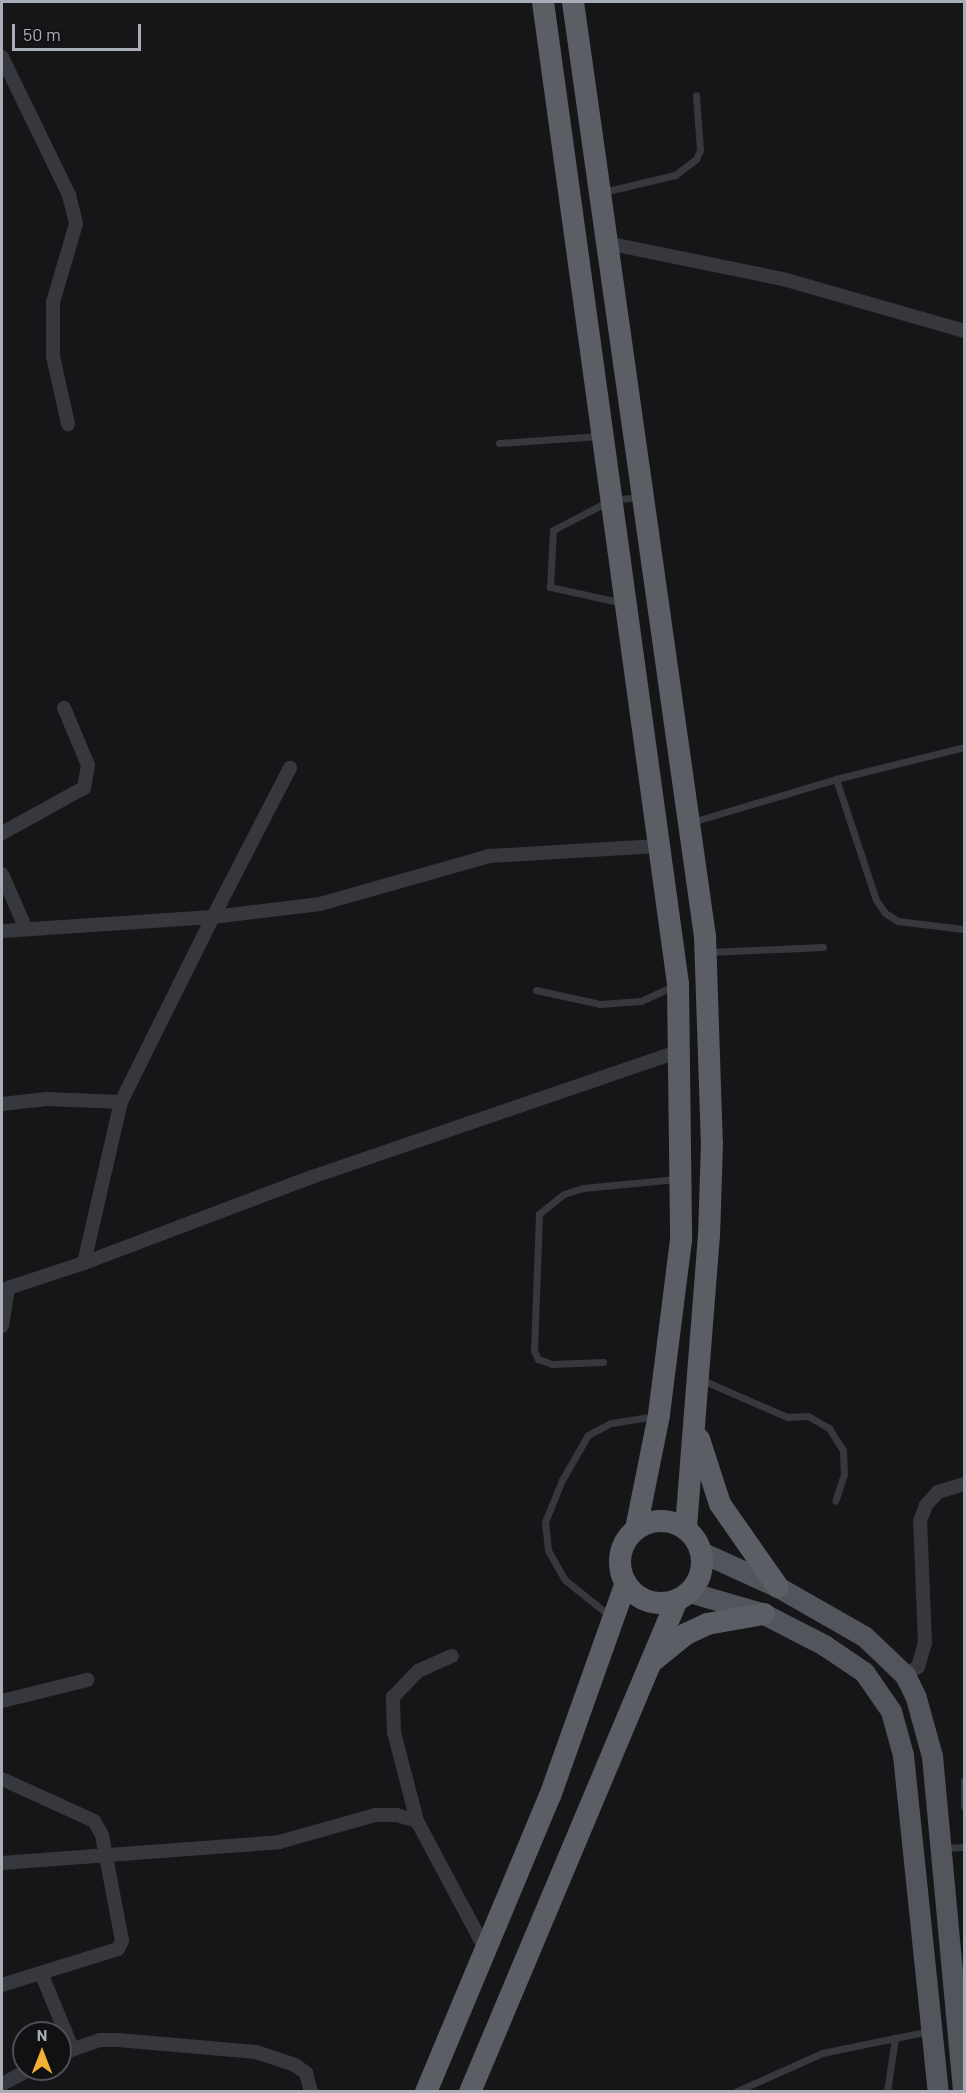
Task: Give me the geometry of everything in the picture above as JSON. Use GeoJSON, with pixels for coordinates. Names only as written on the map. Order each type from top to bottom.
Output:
{"type":"FeatureCollection","features":[{"type":"Feature","properties":{"kind":"highway"},"geometry":{"type":"LineString","coordinates":[[543,2],[678,984],[683,1178],[681,1240],[659,1415],[636,1529],[621,1552],[621,1570],[626,1583],[648,1601],[683,1596]]}},
{"type":"Feature","properties":{"kind":"highway"},"geometry":{"type":"LineString","coordinates":[[470,2091],[648,1665],[683,1596],[702,1567],[701,1552],[686,1529],[712,1142],[706,952],[573,2]]}},
{"type":"Feature","properties":{"kind":"highway"},"geometry":{"type":"LineString","coordinates":[[695,1421],[720,1504],[778,1587]]}},
{"type":"Feature","properties":{"kind":"highway"},"geometry":{"type":"LineString","coordinates":[[636,1529],[658,1521],[686,1529]]}},
{"type":"Feature","properties":{"kind":"highway"},"geometry":{"type":"LineString","coordinates":[[426,2091],[487,1952],[550,1796],[615,1620],[626,1583]]}},
{"type":"Feature","properties":{"kind":"highway"},"geometry":{"type":"LineString","coordinates":[[648,1665],[686,1634],[707,1624],[764,1614]]}},
{"type":"Feature","properties":{"kind":"main road"},"geometry":{"type":"LineString","coordinates":[[701,1552],[778,1587],[864,1636],[905,1675],[926,1723],[942,1848],[963,2083]]}},
{"type":"Feature","properties":{"kind":"main road"},"geometry":{"type":"LineString","coordinates":[[683,1596],[764,1614],[824,1645],[864,1672],[891,1711],[903,1755],[939,2091]]}},
{"type":"Feature","properties":{"kind":"street"},"geometry":{"type":"LineString","coordinates":[[2,57],[69,195],[76,224],[53,302],[53,356],[68,424]]}},
{"type":"Feature","properties":{"kind":"street"},"geometry":{"type":"LineString","coordinates":[[607,243],[783,279],[964,331]]}},
{"type":"Feature","properties":{"kind":"street"},"geometry":{"type":"LineString","coordinates":[[2,833],[84,789],[88,765],[64,708]]}},
{"type":"Feature","properties":{"kind":"street"},"geometry":{"type":"LineString","coordinates":[[84,1263],[121,1102],[290,768]]}},
{"type":"Feature","properties":{"kind":"street"},"geometry":{"type":"LineString","coordinates":[[2,931],[213,917],[320,904],[490,856],[658,846]]}},
{"type":"Feature","properties":{"kind":"street"},"geometry":{"type":"LineString","coordinates":[[2,874],[26,929]]}},
{"type":"Feature","properties":{"kind":"street"},"geometry":{"type":"LineString","coordinates":[[2,1326],[5,1289],[84,1263],[312,1178],[680,1051]]}},
{"type":"Feature","properties":{"kind":"street"},"geometry":{"type":"LineString","coordinates":[[2,1104],[47,1099],[121,1102]]}},
{"type":"Feature","properties":{"kind":"street"},"geometry":{"type":"LineString","coordinates":[[905,1675],[918,1667],[925,1643],[920,1521],[926,1505],[938,1492],[964,1484]]}},
{"type":"Feature","properties":{"kind":"street"},"geometry":{"type":"LineString","coordinates":[[452,1656],[418,1671],[393,1697],[394,1732],[417,1821],[487,1952]]}},
{"type":"Feature","properties":{"kind":"street"},"geometry":{"type":"LineString","coordinates":[[2,1701],[87,1680]]}},
{"type":"Feature","properties":{"kind":"street"},"geometry":{"type":"LineString","coordinates":[[2,1779],[94,1821],[102,1835],[122,1941],[118,1949],[2,1985]]}},
{"type":"Feature","properties":{"kind":"street"},"geometry":{"type":"LineString","coordinates":[[2,1863],[279,1842],[376,1815],[397,1815],[417,1821]]}},
{"type":"Feature","properties":{"kind":"street"},"geometry":{"type":"LineString","coordinates":[[41,1973],[56,2021]]}},
{"type":"Feature","properties":{"kind":"street"},"geometry":{"type":"LineString","coordinates":[[72,2049],[99,2040],[140,2040],[256,2052],[295,2065],[306,2073],[311,2091]]}},
{"type":"Feature","properties":{"kind":"lane"},"geometry":{"type":"LineString","coordinates":[[600,192],[675,175],[696,159],[700,150],[696,95]]}},
{"type":"Feature","properties":{"kind":"lane"},"geometry":{"type":"LineString","coordinates":[[499,443],[602,435]]}},
{"type":"Feature","properties":{"kind":"lane"},"geometry":{"type":"LineString","coordinates":[[624,603],[555,590],[547,580],[553,530],[611,500],[643,497]]}},
{"type":"Feature","properties":{"kind":"lane"},"geometry":{"type":"LineString","coordinates":[[689,822],[836,779],[964,747]]}},
{"type":"Feature","properties":{"kind":"lane"},"geometry":{"type":"LineString","coordinates":[[836,779],[876,900],[885,913],[898,921],[963,929]]}},
{"type":"Feature","properties":{"kind":"lane"},"geometry":{"type":"LineString","coordinates":[[706,952],[824,947]]}},
{"type":"Feature","properties":{"kind":"lane"},"geometry":{"type":"LineString","coordinates":[[536,990],[600,1004],[641,1001],[678,984]]}},
{"type":"Feature","properties":{"kind":"lane"},"geometry":{"type":"LineString","coordinates":[[603,1362],[552,1364],[538,1359],[534,1351],[539,1214],[557,1198],[583,1188],[683,1178]]}},
{"type":"Feature","properties":{"kind":"lane"},"geometry":{"type":"LineString","coordinates":[[697,1378],[787,1417],[808,1416],[829,1428],[843,1450],[844,1474],[835,1501]]}},
{"type":"Feature","properties":{"kind":"lane"},"geometry":{"type":"LineString","coordinates":[[615,1620],[565,1580],[548,1550],[545,1522],[562,1480],[588,1435],[611,1423],[659,1415]]}},
{"type":"Feature","properties":{"kind":"lane"},"geometry":{"type":"LineString","coordinates":[[964,1780],[964,1806]]}},
{"type":"Feature","properties":{"kind":"lane"},"geometry":{"type":"LineString","coordinates":[[942,1848],[964,1847]]}},
{"type":"Feature","properties":{"kind":"lane"},"geometry":{"type":"LineString","coordinates":[[735,2091],[822,2053],[932,2030]]}},
{"type":"Feature","properties":{"kind":"lane"},"geometry":{"type":"LineString","coordinates":[[887,2091],[895,2038]]}}]}
